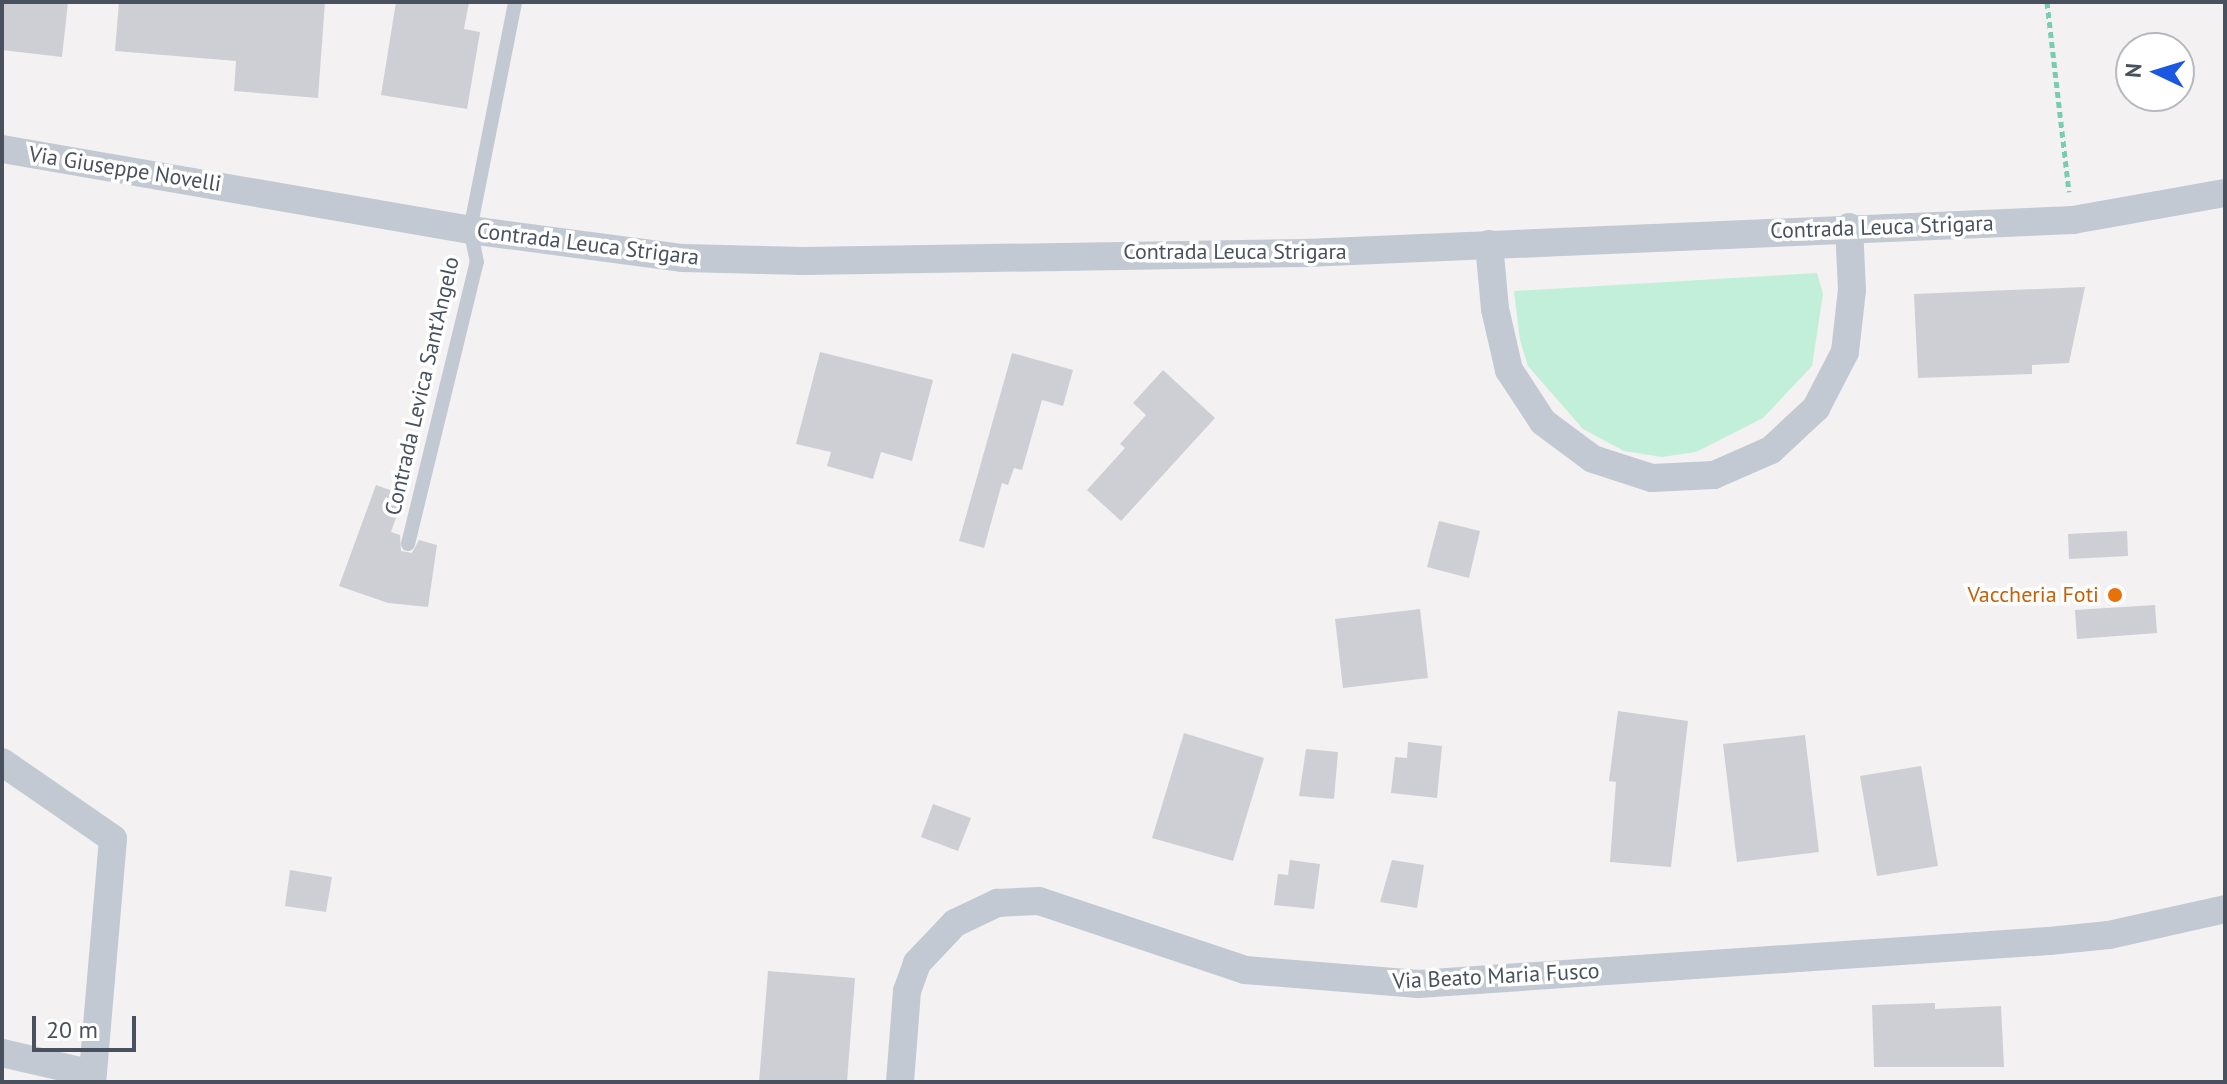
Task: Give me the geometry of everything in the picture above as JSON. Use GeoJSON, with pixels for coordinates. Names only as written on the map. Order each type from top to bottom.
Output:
{"type":"FeatureCollection","features":[{"type":"Feature","properties":{"kind":"street","name":"Via Giuseppe Novelli"},"geometry":{"type":"LineString","coordinates":[[2,149],[247,189]]}},
{"type":"Feature","properties":{"kind":"street","name":"Contrada Leuca Strigara"},"geometry":{"type":"LineString","coordinates":[[247,189],[470,230],[683,258],[804,261],[1306,253],[1849,227],[2073,220],[2225,193]]}},
{"type":"Feature","properties":{"kind":"street"},"geometry":{"type":"LineString","coordinates":[[1489,244],[1495,309],[1509,370],[1543,422],[1593,459],[1652,478],[1714,475],[1771,450],[1816,408],[1845,352],[1852,290],[1849,227]]}},
{"type":"Feature","properties":{"kind":"street"},"geometry":{"type":"LineString","coordinates":[[2,762],[113,839],[92,1078],[2,1053]]}},
{"type":"Feature","properties":{"kind":"street","name":"Via Beato Maria Fusco"},"geometry":{"type":"LineString","coordinates":[[900,1082],[907,991],[917,963],[955,923],[1008,901],[1039,901],[1245,970],[1418,984],[2049,941],[2109,935],[2225,909]]}},
{"type":"Feature","properties":{"kind":"lane","name":"Contrada Levica Sant'Angelo"},"geometry":{"type":"LineString","coordinates":[[408,544],[477,262],[470,230],[515,2]]}},
{"type":"Feature","properties":{"kind":"path"},"geometry":{"type":"LineString","coordinates":[[2047,2],[2073,220]]}},
{"type":"Feature","properties":{"kind":"green space"},"geometry":{"type":"Polygon","coordinates":[[[1817,273],[1823,294],[1812,366],[1763,418],[1696,452],[1662,457],[1624,451],[1583,429],[1528,366],[1520,340],[1514,291],[1817,273]]]}},
{"type":"Feature","properties":{"kind":"building"},"geometry":{"type":"Polygon","coordinates":[[[2,2],[68,2],[62,57],[2,50],[2,2]]]}},
{"type":"Feature","properties":{"kind":"building"},"geometry":{"type":"Polygon","coordinates":[[[119,2],[325,2],[318,98],[234,91],[236,61],[115,51],[119,2]]]}},
{"type":"Feature","properties":{"kind":"building"},"geometry":{"type":"Polygon","coordinates":[[[396,2],[469,2],[464,29],[480,32],[467,109],[381,95],[396,2]]]}},
{"type":"Feature","properties":{"kind":"building"},"geometry":{"type":"Polygon","coordinates":[[[2085,287],[2069,363],[2032,365],[2032,374],[1918,378],[1914,294],[2085,287]]]}},
{"type":"Feature","properties":{"kind":"building"},"geometry":{"type":"Polygon","coordinates":[[[820,352],[933,380],[912,461],[881,452],[873,479],[827,466],[831,452],[796,444],[820,352]]]}},
{"type":"Feature","properties":{"kind":"building"},"geometry":{"type":"Polygon","coordinates":[[[1012,353],[1073,370],[1063,406],[1042,400],[1022,470],[1014,468],[1008,485],[1002,483],[984,548],[959,541],[1012,353]]]}},
{"type":"Feature","properties":{"kind":"building"},"geometry":{"type":"Polygon","coordinates":[[[1163,370],[1215,418],[1121,521],[1087,490],[1125,448],[1120,444],[1146,415],[1133,403],[1163,370]]]}},
{"type":"Feature","properties":{"kind":"building"},"geometry":{"type":"Polygon","coordinates":[[[376,485],[404,495],[391,532],[400,535],[401,551],[412,553],[419,540],[437,545],[428,607],[388,603],[339,586],[376,485]]]}},
{"type":"Feature","properties":{"kind":"building"},"geometry":{"type":"Polygon","coordinates":[[[1439,521],[1480,531],[1469,578],[1427,567],[1439,521]]]}},
{"type":"Feature","properties":{"kind":"building"},"geometry":{"type":"Polygon","coordinates":[[[2127,531],[2128,556],[2069,559],[2068,534],[2127,531]]]}},
{"type":"Feature","properties":{"kind":"building"},"geometry":{"type":"Polygon","coordinates":[[[2155,605],[2157,633],[2077,639],[2075,610],[2155,605]]]}},
{"type":"Feature","properties":{"kind":"building"},"geometry":{"type":"Polygon","coordinates":[[[1420,609],[1428,678],[1343,688],[1335,619],[1420,609]]]}},
{"type":"Feature","properties":{"kind":"building"},"geometry":{"type":"Polygon","coordinates":[[[1618,711],[1688,721],[1671,867],[1610,862],[1616,782],[1609,781],[1618,711]]]}},
{"type":"Feature","properties":{"kind":"building"},"geometry":{"type":"Polygon","coordinates":[[[1184,733],[1264,758],[1233,861],[1152,838],[1184,733]]]}},
{"type":"Feature","properties":{"kind":"building"},"geometry":{"type":"Polygon","coordinates":[[[1805,735],[1819,852],[1737,862],[1723,744],[1805,735]]]}},
{"type":"Feature","properties":{"kind":"building"},"geometry":{"type":"Polygon","coordinates":[[[1408,742],[1442,746],[1437,798],[1391,793],[1395,757],[1407,758],[1408,742]]]}},
{"type":"Feature","properties":{"kind":"building"},"geometry":{"type":"Polygon","coordinates":[[[1306,749],[1338,752],[1334,799],[1299,796],[1306,749]]]}},
{"type":"Feature","properties":{"kind":"building"},"geometry":{"type":"Polygon","coordinates":[[[1921,766],[1938,866],[1877,876],[1860,776],[1921,766]]]}},
{"type":"Feature","properties":{"kind":"building"},"geometry":{"type":"Polygon","coordinates":[[[933,804],[971,818],[958,851],[921,837],[933,804]]]}},
{"type":"Feature","properties":{"kind":"building"},"geometry":{"type":"Polygon","coordinates":[[[1290,860],[1320,864],[1314,909],[1274,905],[1278,874],[1288,875],[1290,860]]]}},
{"type":"Feature","properties":{"kind":"building"},"geometry":{"type":"Polygon","coordinates":[[[1392,860],[1424,865],[1417,908],[1380,902],[1392,860]]]}},
{"type":"Feature","properties":{"kind":"building"},"geometry":{"type":"Polygon","coordinates":[[[290,870],[332,877],[326,912],[285,906],[290,870]]]}},
{"type":"Feature","properties":{"kind":"building"},"geometry":{"type":"Polygon","coordinates":[[[768,971],[855,978],[847,1082],[759,1082],[768,971]]]}},
{"type":"Feature","properties":{"kind":"building"},"geometry":{"type":"Polygon","coordinates":[[[1935,1003],[1935,1009],[2001,1006],[2004,1067],[1874,1067],[1872,1005],[1935,1003]]]}},
{"type":"Feature","properties":{"kind":"place","name":"Vaccheria Foti"},"geometry":{"type":"Point","coordinates":[2115,595]}}]}
